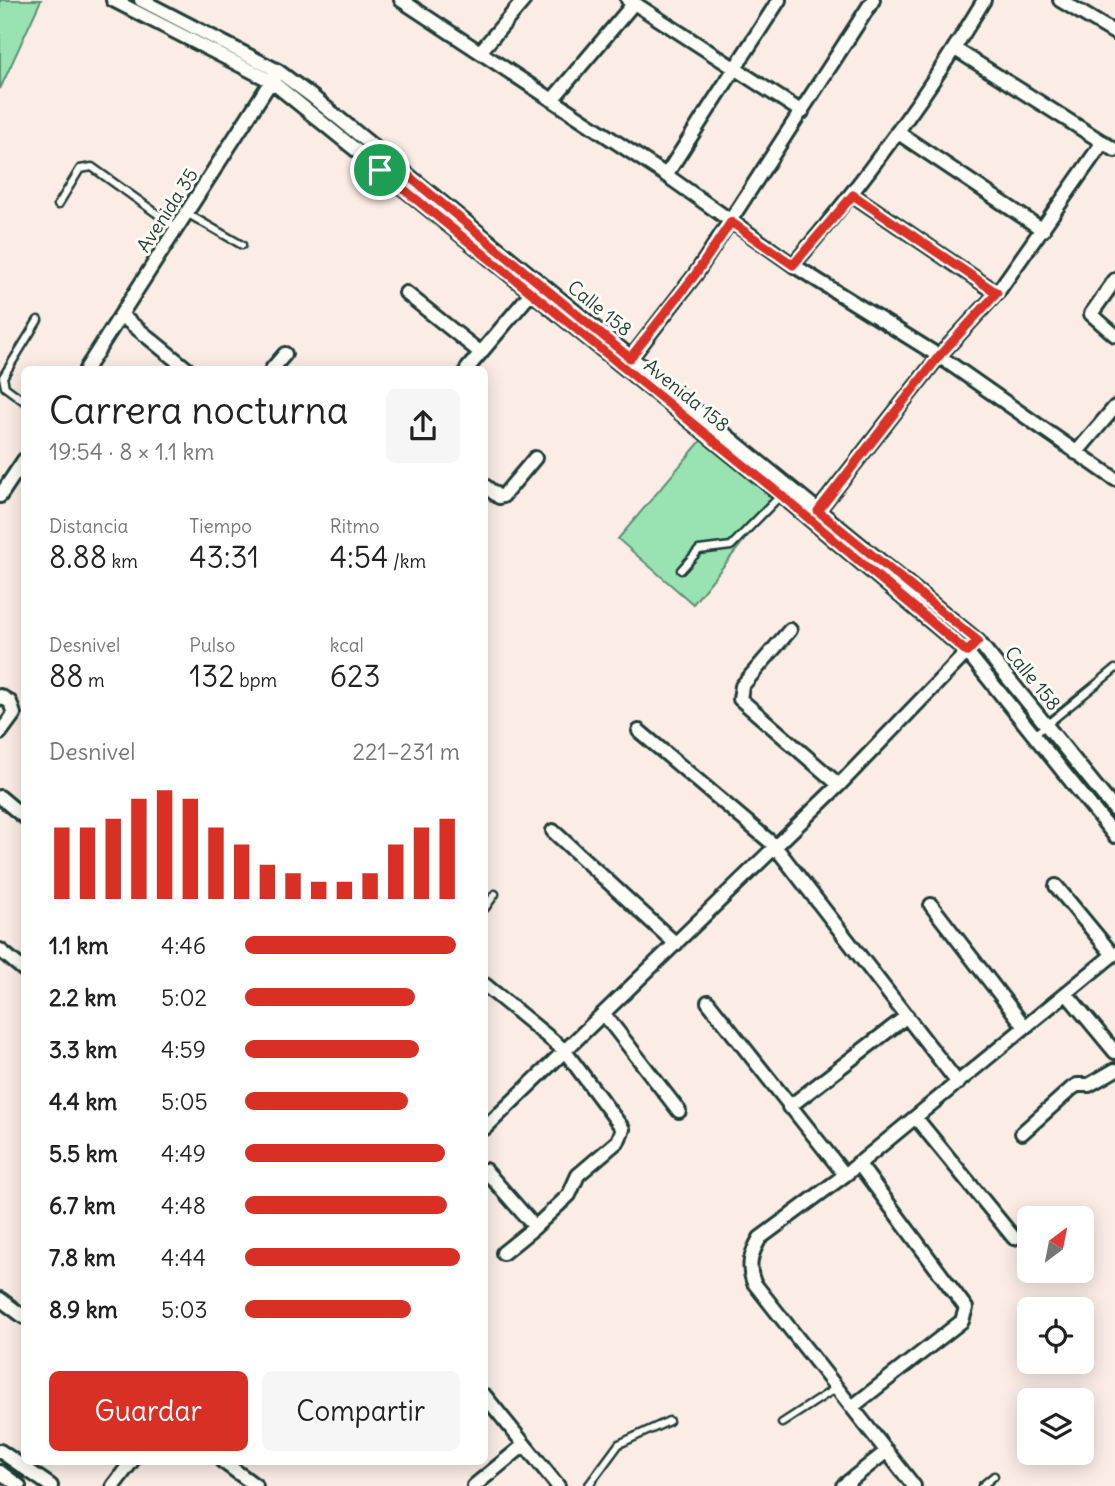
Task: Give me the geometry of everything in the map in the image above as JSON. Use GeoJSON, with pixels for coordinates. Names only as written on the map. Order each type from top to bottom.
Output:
{"type":"FeatureCollection","features":[{"type":"Feature","properties":{"kind":"street","name":"Avenida 158"},"geometry":{"type":"LineString","coordinates":[[113,0],[136,4],[275,76],[627,363],[781,495],[814,516],[967,652],[1115,836]]}},
{"type":"Feature","properties":{"kind":"street"},"geometry":{"type":"LineString","coordinates":[[401,0],[418,4],[480,52],[666,175],[793,265],[939,356],[1115,479]]}},
{"type":"Feature","properties":{"kind":"street"},"geometry":{"type":"LineString","coordinates":[[480,52],[524,0]]}},
{"type":"Feature","properties":{"kind":"street"},"geometry":{"type":"LineString","coordinates":[[627,363],[695,275],[731,222],[873,0]]}},
{"type":"Feature","properties":{"kind":"street"},"geometry":{"type":"LineString","coordinates":[[793,265],[853,195],[955,49],[984,0]]}},
{"type":"Feature","properties":{"kind":"street"},"geometry":{"type":"LineString","coordinates":[[1060,0],[1115,33]]}},
{"type":"Feature","properties":{"kind":"street"},"geometry":{"type":"LineString","coordinates":[[666,175],[776,1]]}},
{"type":"Feature","properties":{"kind":"street"},"geometry":{"type":"LineString","coordinates":[[552,100],[631,2],[802,111]]}},
{"type":"Feature","properties":{"kind":"street"},"geometry":{"type":"LineString","coordinates":[[955,49],[1115,150]]}},
{"type":"Feature","properties":{"kind":"street","name":"Avenida 35"},"geometry":{"type":"LineString","coordinates":[[88,366],[275,76]]}},
{"type":"Feature","properties":{"kind":"street"},"geometry":{"type":"LineString","coordinates":[[897,132],[1043,230]]}},
{"type":"Feature","properties":{"kind":"street"},"geometry":{"type":"LineString","coordinates":[[814,516],[939,356],[997,293],[1103,142]]}},
{"type":"Feature","properties":{"kind":"street"},"geometry":{"type":"LineString","coordinates":[[853,195],[997,293]]}},
{"type":"Feature","properties":{"kind":"street"},"geometry":{"type":"LineString","coordinates":[[1115,280],[1091,314],[1115,335]]}},
{"type":"Feature","properties":{"kind":"street"},"geometry":{"type":"LineString","coordinates":[[470,366],[535,288]]}},
{"type":"Feature","properties":{"kind":"street"},"geometry":{"type":"LineString","coordinates":[[406,293],[481,353]]}},
{"type":"Feature","properties":{"kind":"street"},"geometry":{"type":"LineString","coordinates":[[122,316],[183,366]]}},
{"type":"Feature","properties":{"kind":"street"},"geometry":{"type":"LineString","coordinates":[[275,366],[285,354]]}},
{"type":"Feature","properties":{"kind":"street","name":"Calle 158"},"geometry":{"type":"LineString","coordinates":[[627,363],[814,516],[978,641],[1115,810]]}},
{"type":"Feature","properties":{"kind":"street"},"geometry":{"type":"LineString","coordinates":[[1076,453],[1115,407]]}},
{"type":"Feature","properties":{"kind":"street"},"geometry":{"type":"LineString","coordinates":[[488,488],[499,497],[503,496],[535,458]]}},
{"type":"Feature","properties":{"kind":"street"},"geometry":{"type":"LineString","coordinates":[[0,496],[21,464]]}},
{"type":"Feature","properties":{"kind":"street"},"geometry":{"type":"LineString","coordinates":[[790,630],[742,686],[740,699],[839,785]]}},
{"type":"Feature","properties":{"kind":"street"},"geometry":{"type":"LineString","coordinates":[[488,1125],[676,944],[774,845],[839,785],[978,641]]}},
{"type":"Feature","properties":{"kind":"street"},"geometry":{"type":"LineString","coordinates":[[0,696],[10,702],[14,714],[0,733]]}},
{"type":"Feature","properties":{"kind":"street"},"geometry":{"type":"LineString","coordinates":[[639,732],[774,845],[958,1083]]}},
{"type":"Feature","properties":{"kind":"street"},"geometry":{"type":"LineString","coordinates":[[0,797],[21,814]]}},
{"type":"Feature","properties":{"kind":"street"},"geometry":{"type":"LineString","coordinates":[[553,831],[676,944]]}},
{"type":"Feature","properties":{"kind":"street"},"geometry":{"type":"LineString","coordinates":[[914,1486],[754,1283],[750,1262],[752,1250],[760,1238],[845,1175],[1114,954],[1056,886]]}},
{"type":"Feature","properties":{"kind":"street"},"geometry":{"type":"LineString","coordinates":[[931,905],[1025,1027]]}},
{"type":"Feature","properties":{"kind":"street"},"geometry":{"type":"LineString","coordinates":[[0,950],[21,968]]}},
{"type":"Feature","properties":{"kind":"street"},"geometry":{"type":"LineString","coordinates":[[488,987],[564,1050],[623,1129],[618,1140],[578,1175],[569,1195],[503,1253]]}},
{"type":"Feature","properties":{"kind":"street"},"geometry":{"type":"LineString","coordinates":[[1066,993],[1115,1052]]}},
{"type":"Feature","properties":{"kind":"street"},"geometry":{"type":"LineString","coordinates":[[708,1002],[845,1175]]}},
{"type":"Feature","properties":{"kind":"street"},"geometry":{"type":"LineString","coordinates":[[604,1014],[679,1111]]}},
{"type":"Feature","properties":{"kind":"street"},"geometry":{"type":"LineString","coordinates":[[789,1107],[907,1016]]}},
{"type":"Feature","properties":{"kind":"street"},"geometry":{"type":"LineString","coordinates":[[1022,1133],[1071,1089],[1077,1085],[1089,1085],[1115,1070]]}},
{"type":"Feature","properties":{"kind":"street"},"geometry":{"type":"LineString","coordinates":[[916,1118],[1014,1238]]}},
{"type":"Feature","properties":{"kind":"street"},"geometry":{"type":"LineString","coordinates":[[852,1407],[962,1321],[966,1308],[858,1163]]}},
{"type":"Feature","properties":{"kind":"street"},"geometry":{"type":"LineString","coordinates":[[488,1173],[535,1227]]}},
{"type":"Feature","properties":{"kind":"street"},"geometry":{"type":"LineString","coordinates":[[0,1299],[21,1315]]}},
{"type":"Feature","properties":{"kind":"street"},"geometry":{"type":"LineString","coordinates":[[488,1400],[558,1486]]}},
{"type":"Feature","properties":{"kind":"street"},"geometry":{"type":"LineString","coordinates":[[474,1486],[524,1445]]}},
{"type":"Feature","properties":{"kind":"street"},"geometry":{"type":"LineString","coordinates":[[0,1451],[51,1486]]}},
{"type":"Feature","properties":{"kind":"street"},"geometry":{"type":"LineString","coordinates":[[843,1486],[887,1451]]}},
{"type":"Feature","properties":{"kind":"street"},"geometry":{"type":"LineString","coordinates":[[113,1486],[129,1465]]}},
{"type":"Feature","properties":{"kind":"street"},"geometry":{"type":"LineString","coordinates":[[227,1465],[256,1486]]}},
{"type":"Feature","properties":{"kind":"street"},"geometry":{"type":"LineString","coordinates":[[0,1472],[19,1486]]}},
{"type":"Feature","properties":{"kind":"lane"},"geometry":{"type":"LineString","coordinates":[[58,205],[80,169],[92,167],[178,229]]}},
{"type":"Feature","properties":{"kind":"lane"},"geometry":{"type":"LineString","coordinates":[[188,214],[242,246]]}},
{"type":"Feature","properties":{"kind":"lane"},"geometry":{"type":"LineString","coordinates":[[21,399],[5,387],[3,377],[38,320]]}},
{"type":"Feature","properties":{"kind":"lane"},"geometry":{"type":"LineString","coordinates":[[681,570],[699,550],[731,546],[781,495]]}},
{"type":"Feature","properties":{"kind":"lane"},"geometry":{"type":"LineString","coordinates":[[1034,735],[1115,669]]}},
{"type":"Feature","properties":{"kind":"lane"},"geometry":{"type":"LineString","coordinates":[[488,904],[495,894]]}},
{"type":"Feature","properties":{"kind":"lane"},"geometry":{"type":"LineString","coordinates":[[782,1423],[836,1388]]}},
{"type":"Feature","properties":{"kind":"lane"},"geometry":{"type":"LineString","coordinates":[[588,1486],[619,1444],[669,1421]]}},
{"type":"Feature","properties":{"kind":"lane"},"geometry":{"type":"LineString","coordinates":[[982,1486],[994,1476]]}},
{"type":"Feature","properties":{"kind":"green space"},"geometry":{"type":"Polygon","coordinates":[[[0,0],[41,0],[0,89],[0,0]]]}},
{"type":"Feature","properties":{"kind":"green space"},"geometry":{"type":"Polygon","coordinates":[[[705,436],[779,497],[693,604],[618,539],[705,436]]]}},
{"type":"Feature","properties":{"kind":"route"},"geometry":{"type":"LineString","coordinates":[[389,160],[630,358],[695,275],[731,222],[793,265],[853,195],[997,293],[939,356],[818,511],[978,641],[967,652],[781,495],[380,170],[389,160]]}}]}
